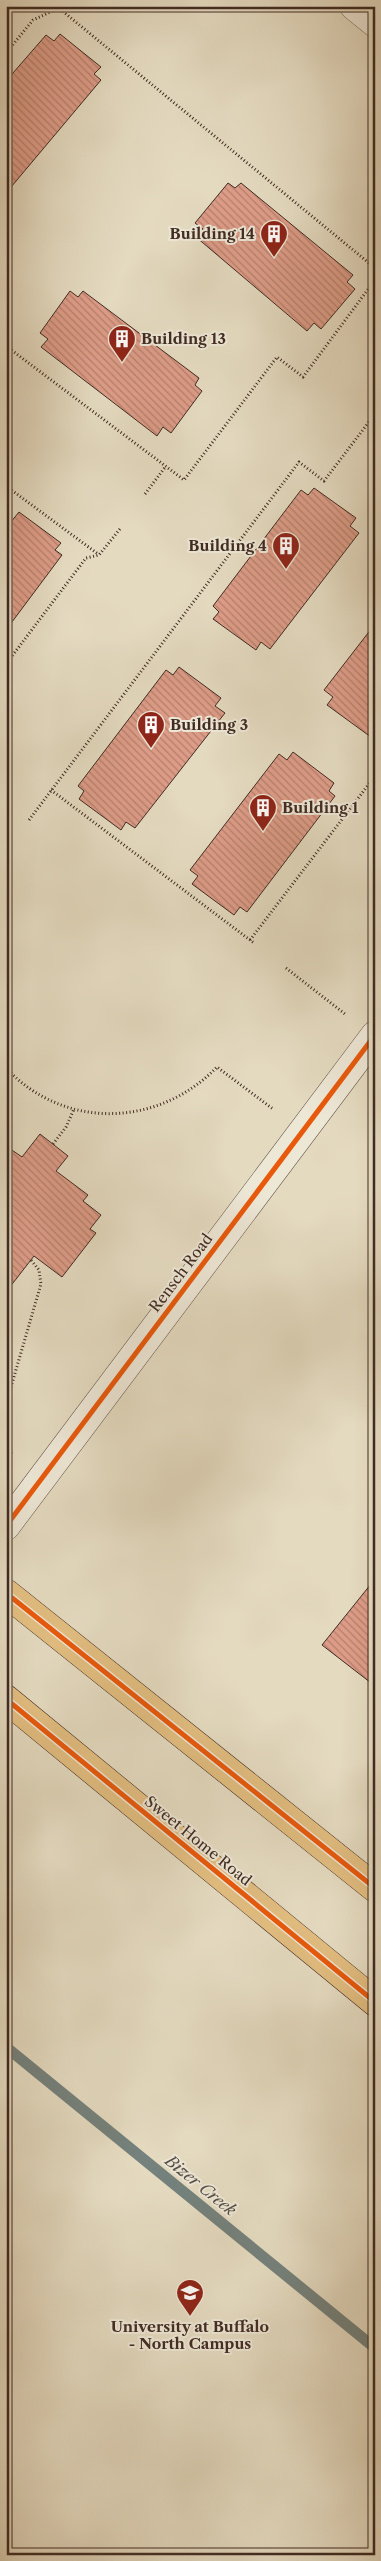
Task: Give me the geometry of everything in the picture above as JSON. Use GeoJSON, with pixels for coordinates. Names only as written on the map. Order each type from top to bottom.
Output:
{"type":"FeatureCollection","features":[{"type":"Feature","properties":{"kind":"main road"},"geometry":{"type":"LineString","coordinates":[[6,1593],[375,1888]]}},
{"type":"Feature","properties":{"kind":"main road","name":"Sweet Home Road"},"geometry":{"type":"LineString","coordinates":[[6,1699],[375,2002]]}},
{"type":"Feature","properties":{"kind":"street"},"geometry":{"type":"LineString","coordinates":[[354,6],[375,23]]}},
{"type":"Feature","properties":{"kind":"street","name":"Rensch Road"},"geometry":{"type":"LineString","coordinates":[[6,1526],[375,1035]]}},
{"type":"Feature","properties":{"kind":"path"},"geometry":{"type":"LineString","coordinates":[[6,53],[33,20],[62,8],[375,268]]}},
{"type":"Feature","properties":{"kind":"path"},"geometry":{"type":"LineString","coordinates":[[6,346],[184,480],[277,357],[302,377],[375,280]]}},
{"type":"Feature","properties":{"kind":"path"},"geometry":{"type":"LineString","coordinates":[[29,820],[299,462],[324,481],[375,414]]}},
{"type":"Feature","properties":{"kind":"path"},"geometry":{"type":"LineString","coordinates":[[145,494],[166,466]]}},
{"type":"Feature","properties":{"kind":"path"},"geometry":{"type":"LineString","coordinates":[[6,486],[99,555]]}},
{"type":"Feature","properties":{"kind":"path"},"geometry":{"type":"LineString","coordinates":[[6,664],[86,558],[99,555],[120,529]]}},
{"type":"Feature","properties":{"kind":"path"},"geometry":{"type":"LineString","coordinates":[[51,790],[252,942],[375,776]]}},
{"type":"Feature","properties":{"kind":"path"},"geometry":{"type":"LineString","coordinates":[[286,968],[345,1014]]}},
{"type":"Feature","properties":{"kind":"path"},"geometry":{"type":"LineString","coordinates":[[6,1068],[23,1085],[45,1098],[74,1109],[108,1114],[151,1109],[188,1093],[218,1067],[272,1109]]}},
{"type":"Feature","properties":{"kind":"path"},"geometry":{"type":"LineString","coordinates":[[53,1144],[66,1127],[74,1109]]}},
{"type":"Feature","properties":{"kind":"path"},"geometry":{"type":"LineString","coordinates":[[6,1404],[41,1284],[39,1270],[30,1260]]}},
{"type":"Feature","properties":{"kind":"path"},"geometry":{"type":"LineString","coordinates":[[6,1449],[12,1454]]}},
{"type":"Feature","properties":{"kind":"building"},"geometry":{"type":"Polygon","coordinates":[[[60,34],[101,67],[94,74],[101,80],[6,193],[6,81],[46,35],[54,41],[60,34]]]}},
{"type":"Feature","properties":{"kind":"building","name":"Building 14"},"geometry":{"type":"Polygon","coordinates":[[[228,183],[235,188],[241,183],[353,275],[347,282],[355,289],[321,329],[314,323],[307,331],[196,237],[203,229],[195,223],[228,183]]]}},
{"type":"Feature","properties":{"kind":"building","name":"Building 13"},"geometry":{"type":"Polygon","coordinates":[[[70,291],[78,297],[83,291],[199,378],[195,385],[202,391],[171,433],[163,427],[157,436],[41,347],[48,339],[40,333],[70,291]]]}},
{"type":"Feature","properties":{"kind":"building","name":"Building 4"},"geometry":{"type":"Polygon","coordinates":[[[314,488],[356,518],[350,526],[359,533],[270,649],[261,642],[256,650],[213,619],[219,612],[213,606],[301,490],[308,495],[314,488]]]}},
{"type":"Feature","properties":{"kind":"building"},"geometry":{"type":"Polygon","coordinates":[[[19,512],[61,543],[55,550],[62,555],[6,630],[6,528],[19,512]]]}},
{"type":"Feature","properties":{"kind":"building"},"geometry":{"type":"Polygon","coordinates":[[[375,624],[375,740],[327,705],[333,697],[324,690],[375,624]]]}},
{"type":"Feature","properties":{"kind":"building","name":"Building 3"},"geometry":{"type":"Polygon","coordinates":[[[179,667],[221,698],[215,706],[225,713],[135,828],[126,822],[121,830],[79,799],[84,791],[78,786],[166,670],[173,675],[179,667]]]}},
{"type":"Feature","properties":{"kind":"building","name":"Building 1"},"geometry":{"type":"Polygon","coordinates":[[[293,752],[334,783],[329,791],[335,796],[247,912],[240,907],[234,915],[192,884],[198,876],[190,870],[279,754],[287,760],[293,752]]]}},
{"type":"Feature","properties":{"kind":"building"},"geometry":{"type":"Polygon","coordinates":[[[40,1134],[68,1156],[56,1171],[88,1195],[83,1201],[101,1215],[90,1229],[96,1233],[62,1277],[34,1256],[6,1292],[6,1146],[22,1157],[40,1134]]]}},
{"type":"Feature","properties":{"kind":"building"},"geometry":{"type":"Polygon","coordinates":[[[375,1579],[375,1686],[322,1645],[375,1579]]]}},
{"type":"Feature","properties":{"kind":"waterway","name":"Bizer Creek"},"geometry":{"type":"LineString","coordinates":[[6,2047],[375,2348]]}},
{"type":"Feature","properties":{"kind":"cycle path"},"geometry":{"type":"LineString","coordinates":[[6,1526],[375,1035]]}},
{"type":"Feature","properties":{"kind":"cycle path"},"geometry":{"type":"LineString","coordinates":[[6,1593],[375,1888]]}},
{"type":"Feature","properties":{"kind":"cycle path"},"geometry":{"type":"LineString","coordinates":[[6,1699],[375,2002]]}},
{"type":"Feature","properties":{"kind":"place","name":"Building 14"},"geometry":{"type":"Point","coordinates":[274,258]}},
{"type":"Feature","properties":{"kind":"place","name":"Building 13"},"geometry":{"type":"Point","coordinates":[122,363]}},
{"type":"Feature","properties":{"kind":"place","name":"Building 4"},"geometry":{"type":"Point","coordinates":[286,570]}},
{"type":"Feature","properties":{"kind":"place","name":"Building 3"},"geometry":{"type":"Point","coordinates":[151,749]}},
{"type":"Feature","properties":{"kind":"place","name":"Building 1"},"geometry":{"type":"Point","coordinates":[263,832]}},
{"type":"Feature","properties":{"kind":"place","name":"University at Buffalo - North Campus"},"geometry":{"type":"Point","coordinates":[190,2317]}}]}
